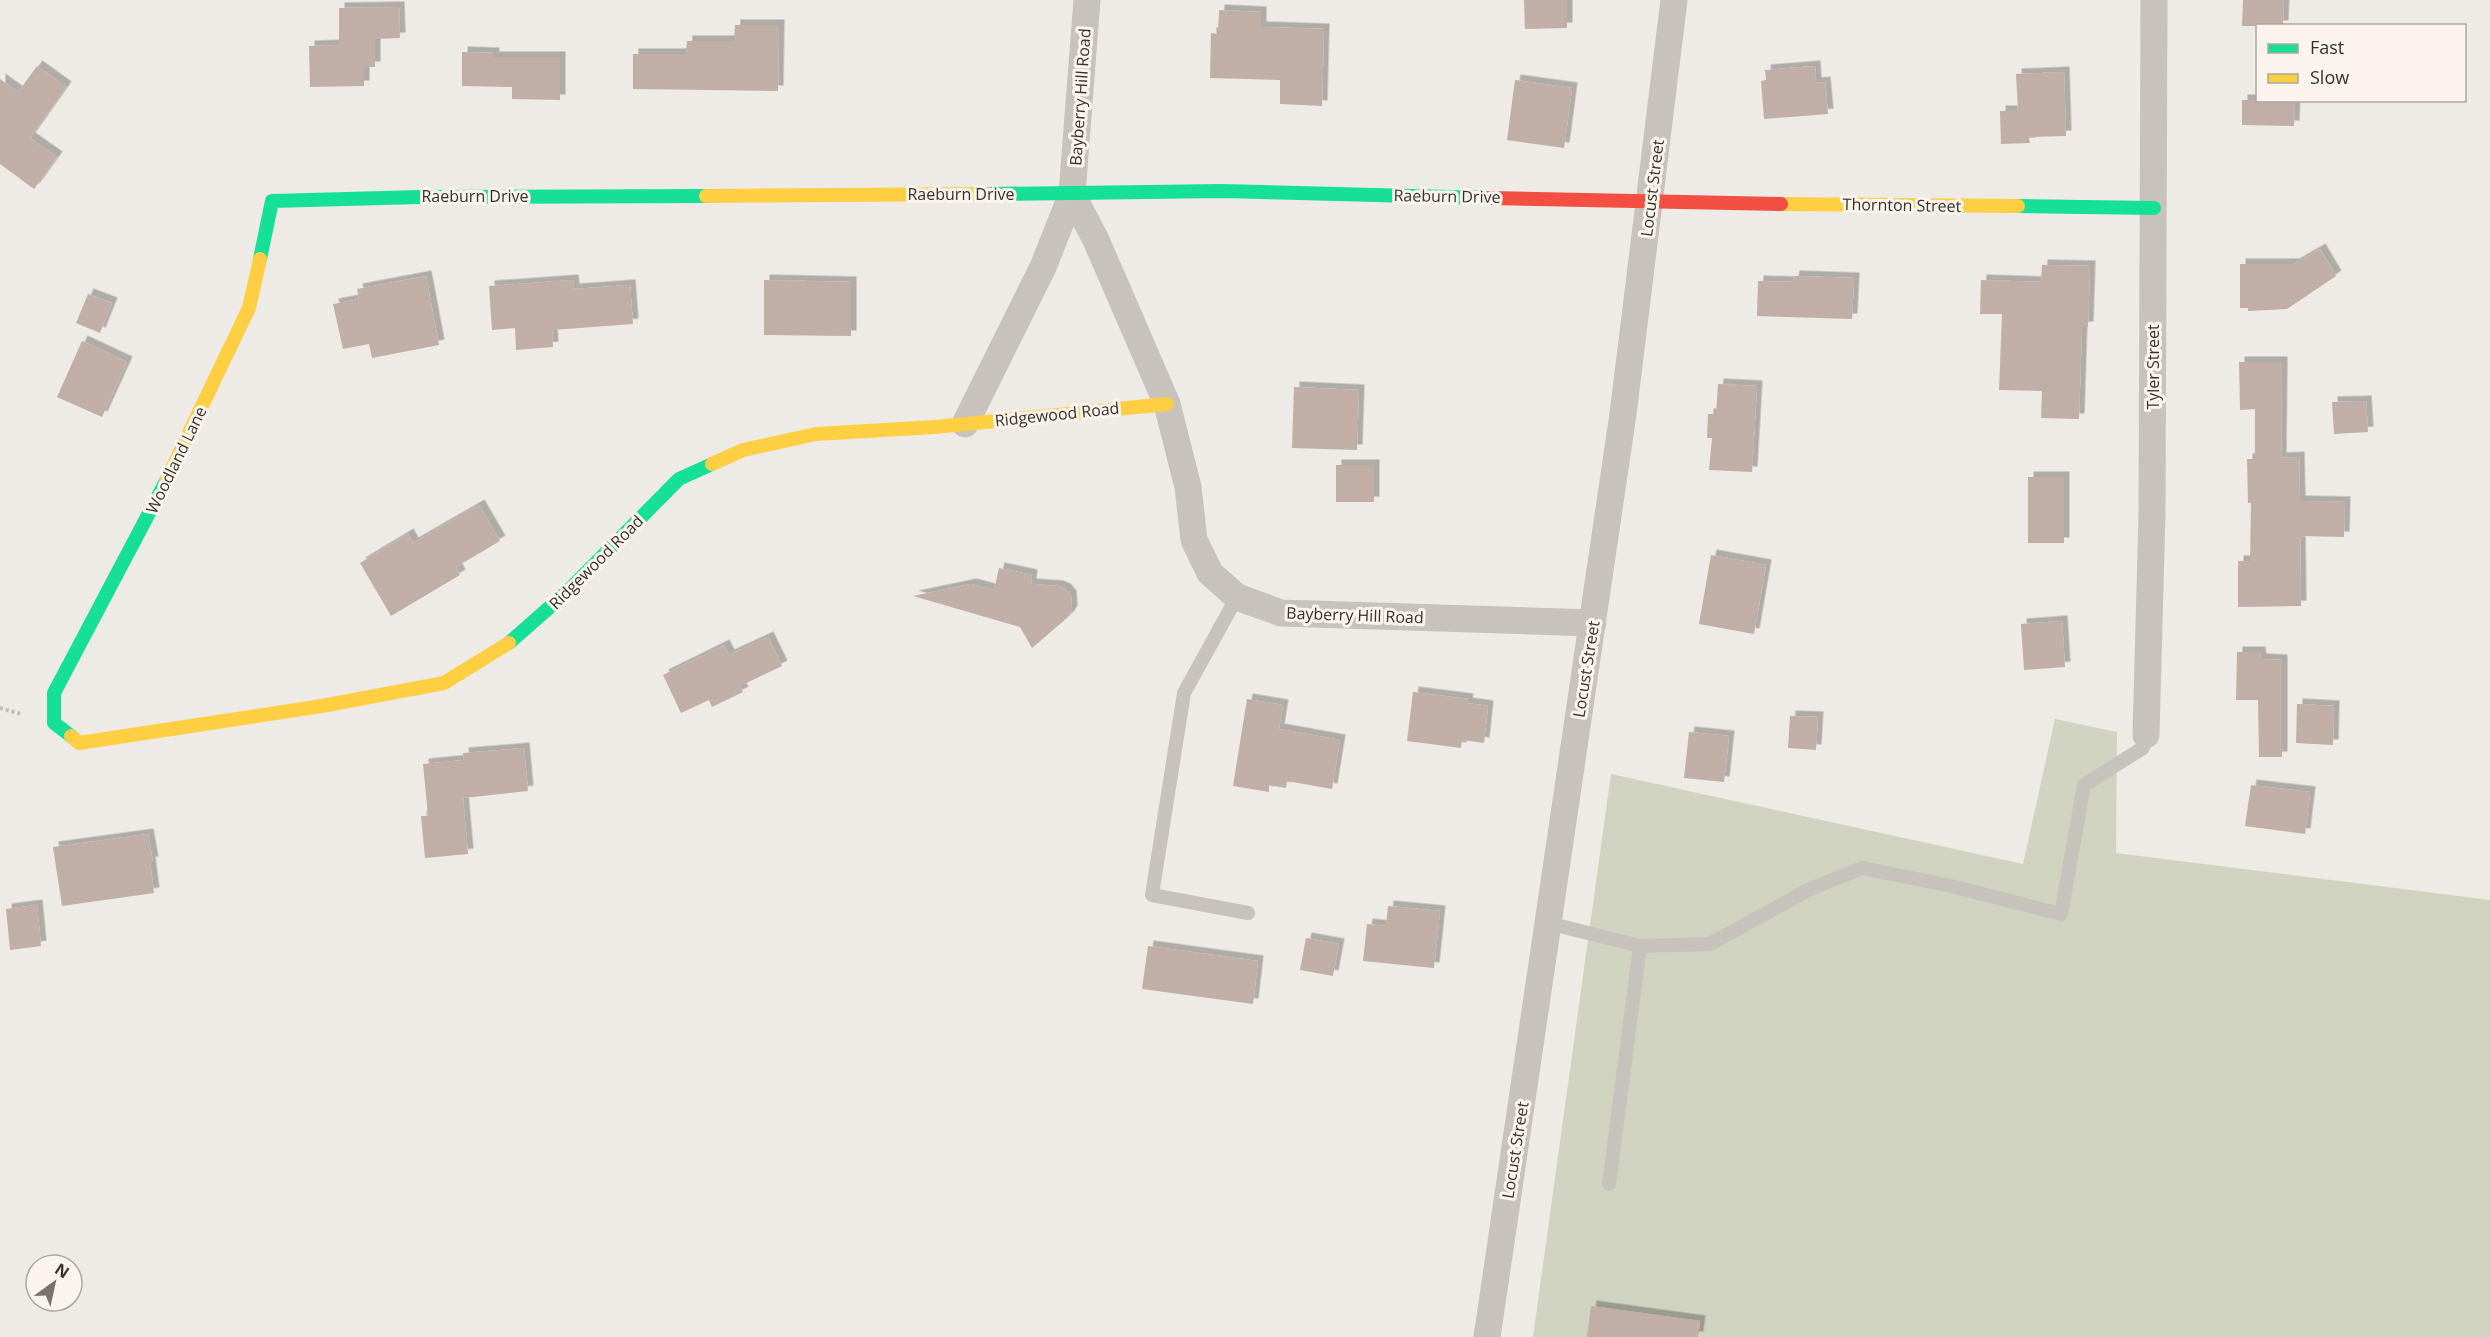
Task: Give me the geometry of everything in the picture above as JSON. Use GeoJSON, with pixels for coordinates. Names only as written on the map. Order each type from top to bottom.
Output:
{"type":"FeatureCollection","features":[{"type":"Feature","properties":{"kind":"street","name":"Bayberry Hill Road"},"geometry":{"type":"LineString","coordinates":[[965,423],[1043,267],[1072,194],[1087,0]]}},
{"type":"Feature","properties":{"kind":"street","name":"Locust Street"},"geometry":{"type":"LineString","coordinates":[[1486,1337],[1623,414],[1674,0]]}},
{"type":"Feature","properties":{"kind":"street","name":"Tyler Street"},"geometry":{"type":"LineString","coordinates":[[2146,735],[2152,514],[2154,0]]}},
{"type":"Feature","properties":{"kind":"street","name":"Raeburn Drive"},"geometry":{"type":"LineString","coordinates":[[272,201],[455,196],[1072,194],[1222,191],[1650,202]]}},
{"type":"Feature","properties":{"kind":"street","name":"Bayberry Hill Road"},"geometry":{"type":"LineString","coordinates":[[1072,194],[1096,240],[1167,404],[1188,486],[1194,540],[1210,573],[1237,597],[1281,613],[1593,623]]}},
{"type":"Feature","properties":{"kind":"street","name":"Woodland Lane"},"geometry":{"type":"LineString","coordinates":[[54,707],[54,693],[184,447],[249,308],[272,201]]}},
{"type":"Feature","properties":{"kind":"street","name":"Thornton Street"},"geometry":{"type":"LineString","coordinates":[[1650,202],[2154,208]]}},
{"type":"Feature","properties":{"kind":"street","name":"Ridgewood Road"},"geometry":{"type":"LineString","coordinates":[[54,707],[54,723],[79,743],[322,706],[444,683],[512,641],[567,592],[679,479],[743,450],[816,434],[1167,404]]}},
{"type":"Feature","properties":{"kind":"lane"},"geometry":{"type":"LineString","coordinates":[[1237,597],[1184,693],[1152,895],[1248,913]]}},
{"type":"Feature","properties":{"kind":"lane"},"geometry":{"type":"LineString","coordinates":[[1548,923],[1640,946],[1710,944],[1810,889],[1862,867],[1951,886],[2061,914],[2085,785],[2143,748],[2146,735]]}},
{"type":"Feature","properties":{"kind":"lane"},"geometry":{"type":"LineString","coordinates":[[1609,1185],[1640,946]]}},
{"type":"Feature","properties":{"kind":"green space"},"geometry":{"type":"Polygon","coordinates":[[[2055,719],[2117,732],[2116,853],[2490,900],[2490,1337],[1533,1337],[1611,774],[2023,864],[2055,719]]]}},
{"type":"Feature","properties":{"kind":"building"},"geometry":{"type":"Polygon","coordinates":[[[1524,0],[1567,0],[1567,28],[1525,29],[1524,0]]]}},
{"type":"Feature","properties":{"kind":"building"},"geometry":{"type":"Polygon","coordinates":[[[2243,0],[2284,0],[2283,24],[2242,26],[2243,0]]]}},
{"type":"Feature","properties":{"kind":"building"},"geometry":{"type":"Polygon","coordinates":[[[399,7],[400,38],[375,39],[375,67],[364,67],[364,86],[310,87],[309,46],[339,45],[339,8],[399,7]]]}},
{"type":"Feature","properties":{"kind":"building"},"geometry":{"type":"Polygon","coordinates":[[[1219,10],[1261,12],[1261,27],[1324,29],[1322,106],[1280,104],[1280,80],[1210,78],[1211,33],[1218,34],[1219,10]]]}},
{"type":"Feature","properties":{"kind":"building"},"geometry":{"type":"Polygon","coordinates":[[[735,25],[779,25],[778,91],[633,89],[633,54],[686,54],[687,41],[734,41],[735,25]]]}},
{"type":"Feature","properties":{"kind":"building"},"geometry":{"type":"Polygon","coordinates":[[[462,52],[494,53],[494,57],[560,57],[560,100],[512,99],[512,87],[462,86],[462,52]]]}},
{"type":"Feature","properties":{"kind":"building"},"geometry":{"type":"Polygon","coordinates":[[[37,66],[66,87],[30,138],[57,157],[34,189],[0,164],[0,79],[18,92],[37,66]]]}},
{"type":"Feature","properties":{"kind":"building"},"geometry":{"type":"Polygon","coordinates":[[[1815,66],[1816,83],[1825,82],[1828,114],[1764,119],[1761,81],[1766,80],[1765,70],[1815,66]]]}},
{"type":"Feature","properties":{"kind":"building"},"geometry":{"type":"Polygon","coordinates":[[[2064,72],[2066,136],[2029,137],[2030,143],[2001,144],[2000,111],[2018,111],[2016,74],[2064,72]]]}},
{"type":"Feature","properties":{"kind":"building"},"geometry":{"type":"Polygon","coordinates":[[[1515,80],[1572,88],[1564,148],[1507,140],[1515,80]]]}},
{"type":"Feature","properties":{"kind":"building"},"geometry":{"type":"Polygon","coordinates":[[[2242,100],[2295,102],[2294,126],[2242,125],[2242,100]]]}},
{"type":"Feature","properties":{"kind":"building"},"geometry":{"type":"Polygon","coordinates":[[[2320,249],[2336,276],[2287,309],[2248,311],[2248,308],[2240,308],[2240,264],[2294,264],[2320,249]]]}},
{"type":"Feature","properties":{"kind":"building"},"geometry":{"type":"Polygon","coordinates":[[[2042,265],[2090,266],[2088,327],[2082,327],[2079,419],[2041,418],[2042,391],[1999,390],[2002,314],[1980,314],[1981,280],[2041,282],[2042,265]]]}},
{"type":"Feature","properties":{"kind":"building"},"geometry":{"type":"Polygon","coordinates":[[[426,276],[439,345],[372,358],[369,344],[343,349],[333,304],[359,299],[357,289],[426,276]]]}},
{"type":"Feature","properties":{"kind":"building"},"geometry":{"type":"Polygon","coordinates":[[[1794,276],[1854,278],[1852,319],[1757,316],[1758,281],[1793,282],[1794,276]]]}},
{"type":"Feature","properties":{"kind":"building"},"geometry":{"type":"Polygon","coordinates":[[[573,280],[574,289],[630,285],[633,324],[552,330],[553,347],[516,350],[515,328],[492,330],[489,286],[573,280]]]}},
{"type":"Feature","properties":{"kind":"building"},"geometry":{"type":"Polygon","coordinates":[[[764,280],[851,282],[851,336],[764,335],[764,280]]]}},
{"type":"Feature","properties":{"kind":"building"},"geometry":{"type":"Polygon","coordinates":[[[88,294],[112,303],[100,333],[76,323],[88,294]]]}},
{"type":"Feature","properties":{"kind":"building"},"geometry":{"type":"Polygon","coordinates":[[[82,341],[127,362],[102,417],[57,397],[82,341]]]}},
{"type":"Feature","properties":{"kind":"building"},"geometry":{"type":"Polygon","coordinates":[[[2239,362],[2282,362],[2281,458],[2299,457],[2300,501],[2345,502],[2344,537],[2300,536],[2301,606],[2238,607],[2238,561],[2250,561],[2251,503],[2248,503],[2247,459],[2255,459],[2255,409],[2240,410],[2239,362]]]}},
{"type":"Feature","properties":{"kind":"building"},"geometry":{"type":"Polygon","coordinates":[[[1718,384],[1757,386],[1752,472],[1709,470],[1712,438],[1707,438],[1708,414],[1716,414],[1718,384]]]}},
{"type":"Feature","properties":{"kind":"building"},"geometry":{"type":"Polygon","coordinates":[[[1294,387],[1359,390],[1357,450],[1292,448],[1294,387]]]}},
{"type":"Feature","properties":{"kind":"building"},"geometry":{"type":"Polygon","coordinates":[[[2366,401],[2368,432],[2334,434],[2332,402],[2366,401]]]}},
{"type":"Feature","properties":{"kind":"building"},"geometry":{"type":"Polygon","coordinates":[[[1336,465],[1374,465],[1374,502],[1336,502],[1336,465]]]}},
{"type":"Feature","properties":{"kind":"building"},"geometry":{"type":"Polygon","coordinates":[[[2028,477],[2064,477],[2064,543],[2028,543],[2028,477]]]}},
{"type":"Feature","properties":{"kind":"building"},"geometry":{"type":"Polygon","coordinates":[[[479,505],[500,541],[456,567],[460,575],[391,616],[360,563],[408,534],[413,543],[479,505]]]}},
{"type":"Feature","properties":{"kind":"building"},"geometry":{"type":"Polygon","coordinates":[[[1711,555],[1766,565],[1754,634],[1699,624],[1711,555]]]}},
{"type":"Feature","properties":{"kind":"building"},"geometry":{"type":"Polygon","coordinates":[[[999,568],[1032,575],[1031,584],[1058,586],[1065,589],[1071,596],[1072,611],[1068,617],[1032,648],[1020,627],[913,596],[971,584],[994,590],[999,568]]]}},
{"type":"Feature","properties":{"kind":"building"},"geometry":{"type":"Polygon","coordinates":[[[2062,621],[2065,667],[2024,670],[2021,624],[2062,621]]]}},
{"type":"Feature","properties":{"kind":"building"},"geometry":{"type":"Polygon","coordinates":[[[768,637],[782,666],[740,686],[743,692],[712,707],[709,700],[681,713],[663,675],[724,645],[729,655],[768,637]]]}},
{"type":"Feature","properties":{"kind":"building"},"geometry":{"type":"Polygon","coordinates":[[[2237,652],[2260,652],[2261,659],[2282,660],[2282,757],[2259,757],[2258,700],[2236,700],[2237,652]]]}},
{"type":"Feature","properties":{"kind":"building"},"geometry":{"type":"Polygon","coordinates":[[[1413,692],[1468,699],[1467,703],[1488,706],[1484,743],[1462,740],[1461,748],[1407,741],[1413,692]]]}},
{"type":"Feature","properties":{"kind":"building"},"geometry":{"type":"Polygon","coordinates":[[[1247,699],[1283,705],[1279,729],[1340,740],[1332,789],[1287,781],[1286,788],[1269,785],[1269,792],[1233,786],[1247,699]]]}},
{"type":"Feature","properties":{"kind":"building"},"geometry":{"type":"Polygon","coordinates":[[[2297,704],[2334,706],[2333,745],[2296,743],[2297,704]]]}},
{"type":"Feature","properties":{"kind":"building"},"geometry":{"type":"Polygon","coordinates":[[[1790,716],[1818,717],[1816,750],[1788,748],[1790,716]]]}},
{"type":"Feature","properties":{"kind":"building"},"geometry":{"type":"Polygon","coordinates":[[[1689,732],[1729,736],[1724,782],[1684,778],[1689,732]]]}},
{"type":"Feature","properties":{"kind":"building"},"geometry":{"type":"Polygon","coordinates":[[[524,748],[528,791],[463,798],[468,854],[425,858],[421,816],[428,816],[423,764],[464,760],[463,753],[524,748]]]}},
{"type":"Feature","properties":{"kind":"building"},"geometry":{"type":"Polygon","coordinates":[[[2251,785],[2310,792],[2305,834],[2245,826],[2251,785]]]}},
{"type":"Feature","properties":{"kind":"building"},"geometry":{"type":"Polygon","coordinates":[[[148,834],[153,862],[150,862],[154,893],[62,906],[53,847],[148,834]]]}},
{"type":"Feature","properties":{"kind":"building"},"geometry":{"type":"Polygon","coordinates":[[[37,905],[41,946],[10,950],[6,909],[37,905]]]}},
{"type":"Feature","properties":{"kind":"building"},"geometry":{"type":"Polygon","coordinates":[[[1388,906],[1440,911],[1434,968],[1363,961],[1367,924],[1386,926],[1388,906]]]}},
{"type":"Feature","properties":{"kind":"building"},"geometry":{"type":"Polygon","coordinates":[[[1306,938],[1339,944],[1333,976],[1300,970],[1306,938]]]}},
{"type":"Feature","properties":{"kind":"building"},"geometry":{"type":"Polygon","coordinates":[[[1148,946],[1258,961],[1253,1004],[1142,989],[1148,946]]]}},
{"type":"Feature","properties":{"kind":"building"},"geometry":{"type":"Polygon","coordinates":[[[1591,1306],[1700,1321],[1698,1337],[1587,1337],[1591,1306]]]}},
{"type":"Feature","properties":{"kind":"traffic: fast"},"geometry":{"type":"LineString","coordinates":[[987,194],[1222,191],[1489,198]]}},
{"type":"Feature","properties":{"kind":"traffic: fast"},"geometry":{"type":"LineString","coordinates":[[260,259],[272,201],[420,197],[706,196]]}},
{"type":"Feature","properties":{"kind":"traffic: fast"},"geometry":{"type":"LineString","coordinates":[[2018,206],[2154,208]]}},
{"type":"Feature","properties":{"kind":"traffic: fast"},"geometry":{"type":"LineString","coordinates":[[509,643],[567,592],[679,479],[712,464]]}},
{"type":"Feature","properties":{"kind":"traffic: fast"},"geometry":{"type":"LineString","coordinates":[[71,736],[54,723],[54,693],[166,481]]}},
{"type":"Feature","properties":{"kind":"traffic: slow"},"geometry":{"type":"LineString","coordinates":[[706,196],[987,194]]}},
{"type":"Feature","properties":{"kind":"traffic: slow"},"geometry":{"type":"LineString","coordinates":[[1781,204],[2018,206]]}},
{"type":"Feature","properties":{"kind":"traffic: slow"},"geometry":{"type":"LineString","coordinates":[[166,481],[249,308],[260,259]]}},
{"type":"Feature","properties":{"kind":"traffic: slow"},"geometry":{"type":"LineString","coordinates":[[712,464],[743,450],[816,434],[935,427],[1167,404]]}},
{"type":"Feature","properties":{"kind":"traffic: slow"},"geometry":{"type":"LineString","coordinates":[[71,736],[79,743],[322,706],[444,683],[509,643]]}},
{"type":"Feature","properties":{"kind":"traffic: jam"},"geometry":{"type":"LineString","coordinates":[[1489,198],[1781,204]]}}]}
